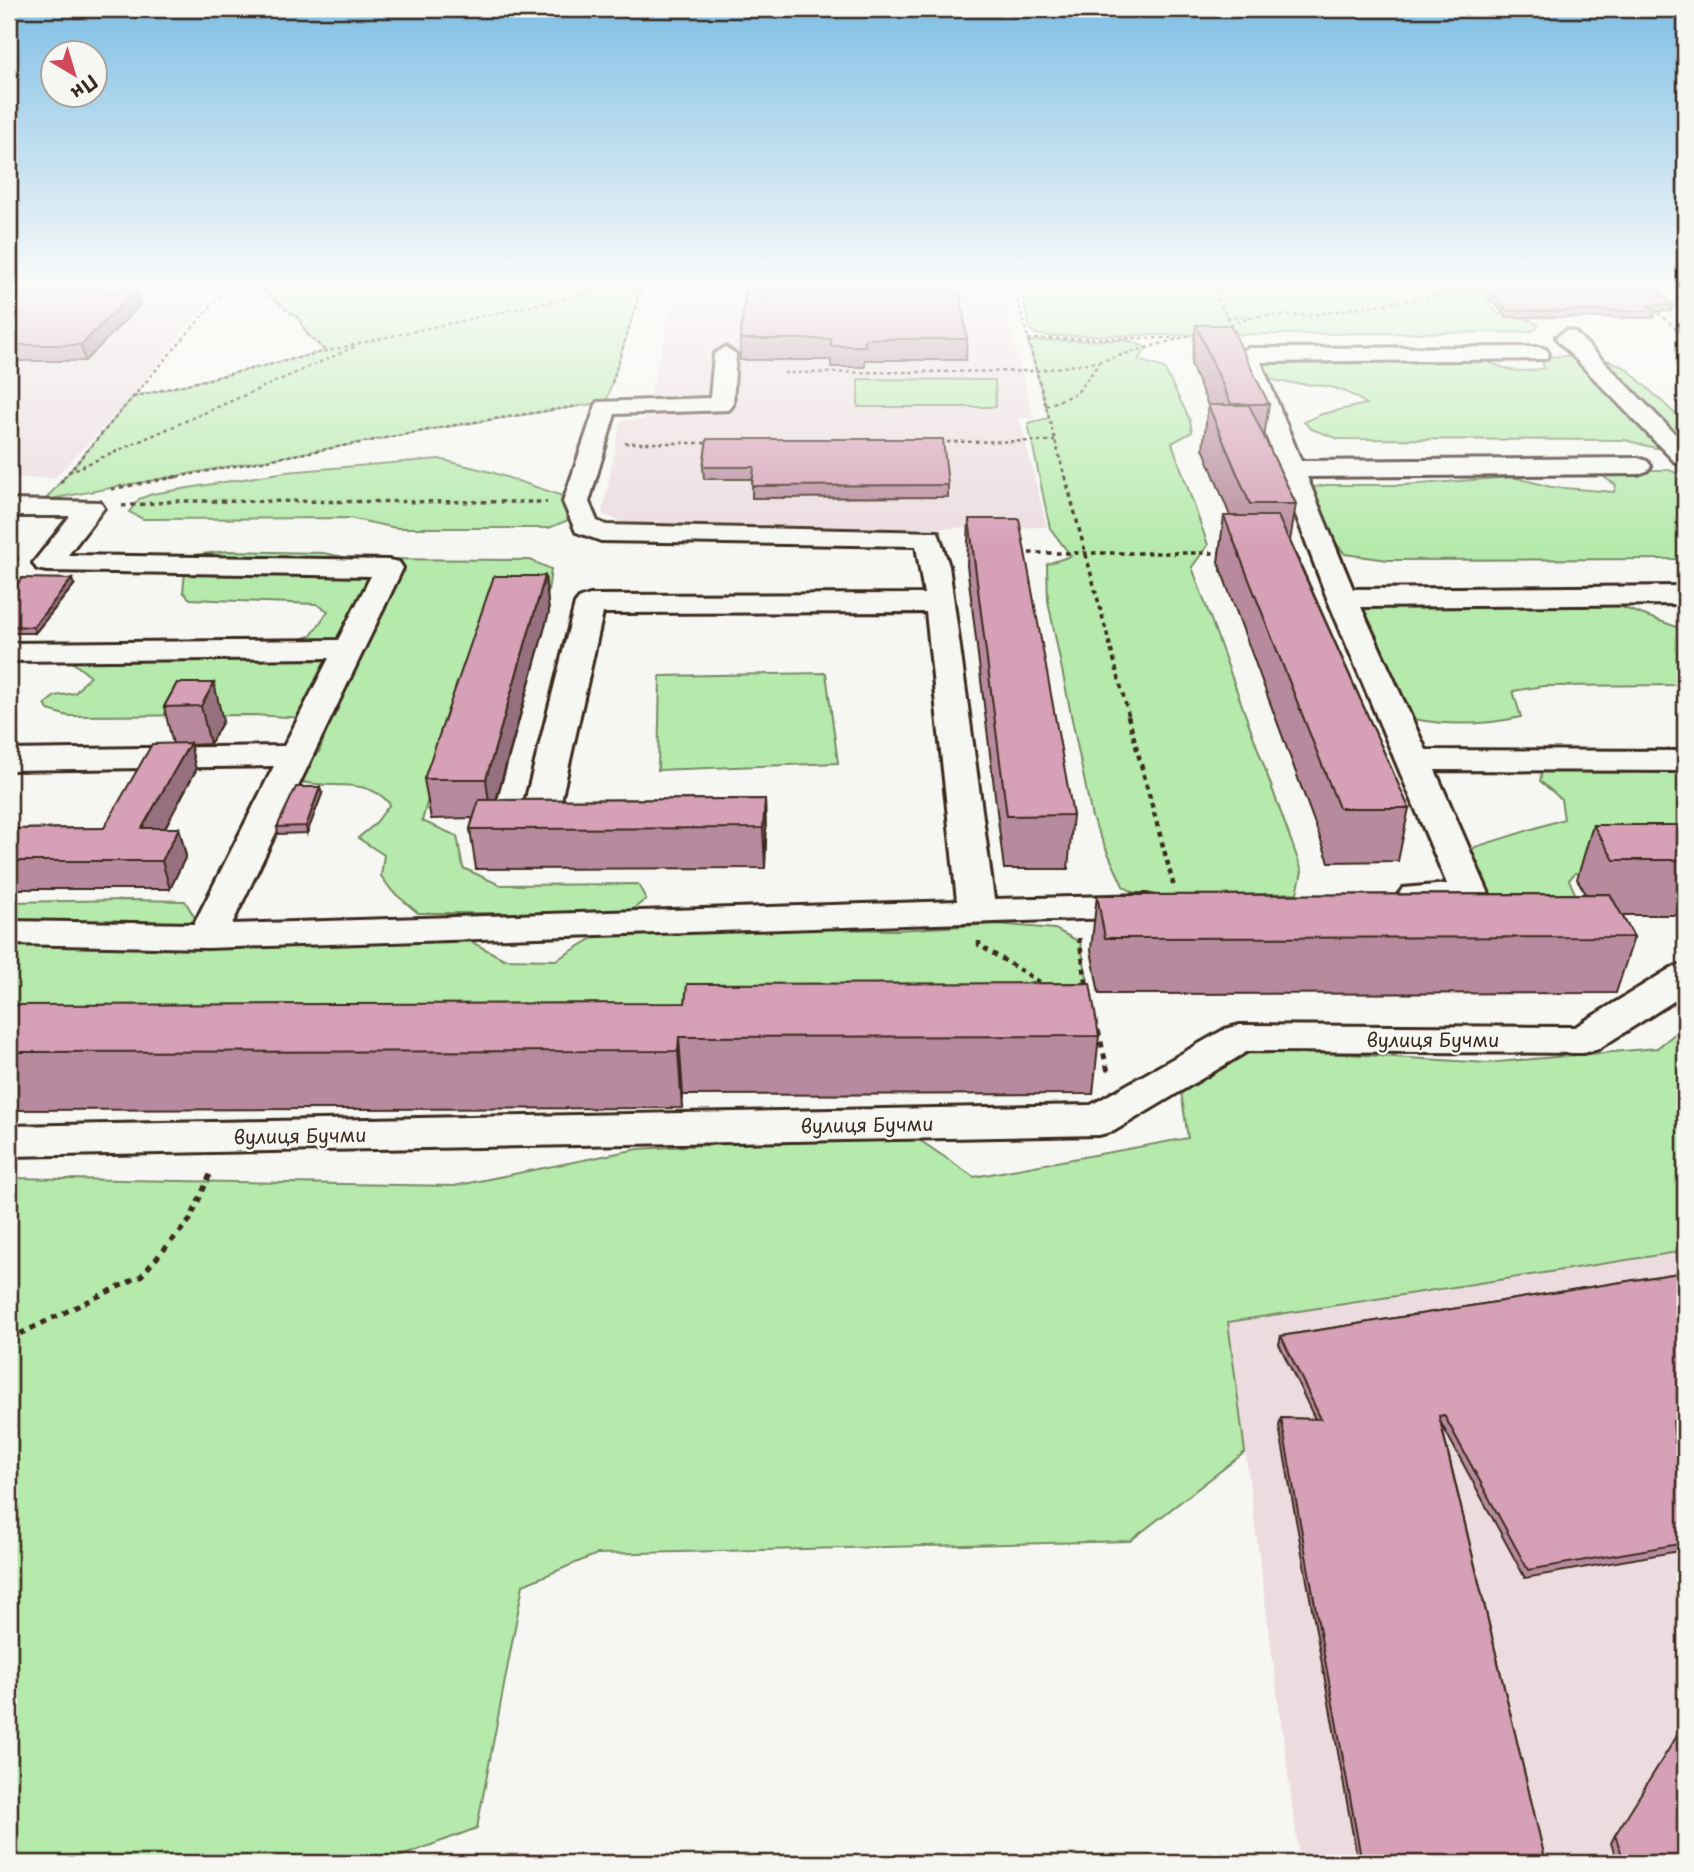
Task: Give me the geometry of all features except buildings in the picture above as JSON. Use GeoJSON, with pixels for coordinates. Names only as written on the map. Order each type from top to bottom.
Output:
{"type":"FeatureCollection","features":[{"type":"Feature","properties":{"kind":"street"},"geometry":{"type":"LineString","coordinates":[[723,373],[721,405],[606,405],[576,502],[586,526],[601,533],[928,538],[940,603],[977,911]]}},
{"type":"Feature","properties":{"kind":"street"},"geometry":{"type":"LineString","coordinates":[[1254,373],[1342,598],[1470,894],[1387,897]]}},
{"type":"Feature","properties":{"kind":"street"},"geometry":{"type":"LineString","coordinates":[[1602,373],[1685,458]]}},
{"type":"Feature","properties":{"kind":"street"},"geometry":{"type":"LineString","coordinates":[[1292,469],[1638,466]]}},
{"type":"Feature","properties":{"kind":"street"},"geometry":{"type":"LineString","coordinates":[[23,508],[101,499]]}},
{"type":"Feature","properties":{"kind":"street"},"geometry":{"type":"LineString","coordinates":[[101,499],[47,563],[389,568],[207,936]]}},
{"type":"Feature","properties":{"kind":"street"},"geometry":{"type":"LineString","coordinates":[[1342,598],[1685,595]]}},
{"type":"Feature","properties":{"kind":"street"},"geometry":{"type":"LineString","coordinates":[[540,814],[590,604],[940,603]]}},
{"type":"Feature","properties":{"kind":"street"},"geometry":{"type":"LineString","coordinates":[[9,652],[349,649]]}},
{"type":"Feature","properties":{"kind":"street"},"geometry":{"type":"LineString","coordinates":[[9,760],[296,756]]}},
{"type":"Feature","properties":{"kind":"street"},"geometry":{"type":"LineString","coordinates":[[1414,760],[1685,761]]}},
{"type":"Feature","properties":{"kind":"street"},"geometry":{"type":"LineString","coordinates":[[9,933],[207,936],[1179,904]]}},
{"type":"Feature","properties":{"kind":"street","name":"вулиця Бучми"},"geometry":{"type":"LineString","coordinates":[[9,1141],[1099,1120],[1240,1038],[1583,1040],[1685,977]]}},
{"type":"Feature","properties":{"kind":"path"},"geometry":{"type":"LineString","coordinates":[[23,508],[69,472],[153,373]]}},
{"type":"Feature","properties":{"kind":"path"},"geometry":{"type":"LineString","coordinates":[[133,397],[232,373]]}},
{"type":"Feature","properties":{"kind":"path"},"geometry":{"type":"LineString","coordinates":[[69,472],[296,373]]}},
{"type":"Feature","properties":{"kind":"path"},"geometry":{"type":"LineString","coordinates":[[101,499],[461,424],[606,405],[616,373]]}},
{"type":"Feature","properties":{"kind":"path"},"geometry":{"type":"LineString","coordinates":[[1037,373],[1179,904]]}},
{"type":"Feature","properties":{"kind":"path"},"geometry":{"type":"LineString","coordinates":[[1046,406],[1077,393],[1092,373]]}},
{"type":"Feature","properties":{"kind":"path"},"geometry":{"type":"LineString","coordinates":[[929,442],[1055,441]]}},
{"type":"Feature","properties":{"kind":"path"},"geometry":{"type":"LineString","coordinates":[[594,443],[719,443]]}},
{"type":"Feature","properties":{"kind":"path"},"geometry":{"type":"LineString","coordinates":[[101,499],[576,502]]}},
{"type":"Feature","properties":{"kind":"path"},"geometry":{"type":"LineString","coordinates":[[1015,553],[1238,553]]}},
{"type":"Feature","properties":{"kind":"path"},"geometry":{"type":"LineString","coordinates":[[977,911],[979,945],[1048,988]]}},
{"type":"Feature","properties":{"kind":"path"},"geometry":{"type":"LineString","coordinates":[[1080,942],[1089,999]]}},
{"type":"Feature","properties":{"kind":"path"},"geometry":{"type":"LineString","coordinates":[[1096,1024],[1117,1110]]}},
{"type":"Feature","properties":{"kind":"path"},"geometry":{"type":"LineString","coordinates":[[9,1339],[141,1276],[190,1220],[227,1136]]}},
{"type":"Feature","properties":{"kind":"shaded area"},"geometry":{"type":"Polygon","coordinates":[[[9,373],[151,373],[133,397],[54,478],[9,478],[9,373]]]}},
{"type":"Feature","properties":{"kind":"shaded area"},"geometry":{"type":"Polygon","coordinates":[[[655,373],[1022,373],[1034,419],[1019,417],[1047,527],[645,531],[602,514],[621,420],[644,420],[655,373]]]}},
{"type":"Feature","properties":{"kind":"shaded area"},"geometry":{"type":"Polygon","coordinates":[[[1685,1251],[1685,1863],[1300,1863],[1228,1322],[1685,1251]]]}},
{"type":"Feature","properties":{"kind":"green space"},"geometry":{"type":"Polygon","coordinates":[[[232,373],[615,373],[606,402],[446,427],[45,500],[133,397],[232,373]]]}},
{"type":"Feature","properties":{"kind":"green space"},"geometry":{"type":"Polygon","coordinates":[[[1037,373],[1167,373],[1190,420],[1192,432],[1172,443],[1208,545],[1192,567],[1302,871],[1297,893],[1143,898],[1123,886],[1092,818],[1048,601],[1047,564],[1071,556],[1050,528],[1028,423],[1049,418],[1037,373]]]}},
{"type":"Feature","properties":{"kind":"green space"},"geometry":{"type":"Polygon","coordinates":[[[1266,373],[1632,373],[1685,423],[1685,449],[1655,448],[1625,440],[1339,439],[1311,429],[1304,422],[1322,414],[1366,404],[1341,390],[1269,379],[1266,373]]]}},
{"type":"Feature","properties":{"kind":"green space"},"geometry":{"type":"Polygon","coordinates":[[[858,379],[995,380],[996,407],[858,407],[858,379]]]}},
{"type":"Feature","properties":{"kind":"green space"},"geometry":{"type":"Polygon","coordinates":[[[439,459],[491,472],[560,495],[567,508],[568,520],[549,528],[396,528],[349,518],[143,519],[129,512],[139,499],[152,494],[286,472],[439,459]]]}},
{"type":"Feature","properties":{"kind":"green space"},"geometry":{"type":"Polygon","coordinates":[[[1604,470],[1669,470],[1685,476],[1685,508],[1681,510],[1685,520],[1685,559],[1388,560],[1345,554],[1327,533],[1309,488],[1326,485],[1405,485],[1513,477],[1551,487],[1614,492],[1616,485],[1605,478],[1604,470]]]}},
{"type":"Feature","properties":{"kind":"green space"},"geometry":{"type":"Polygon","coordinates":[[[228,551],[323,553],[354,559],[530,560],[551,569],[547,599],[430,792],[422,821],[457,836],[463,868],[500,885],[638,884],[646,899],[628,913],[418,913],[392,891],[381,876],[384,855],[358,838],[375,824],[390,804],[380,795],[359,787],[299,781],[307,760],[319,752],[326,732],[322,719],[253,715],[68,716],[48,710],[45,704],[55,696],[75,693],[90,676],[63,655],[283,644],[311,636],[328,611],[316,604],[190,599],[183,592],[185,572],[194,555],[228,551]]]}},
{"type":"Feature","properties":{"kind":"green space"},"geometry":{"type":"Polygon","coordinates":[[[1605,601],[1685,630],[1685,685],[1543,686],[1513,691],[1521,717],[1467,724],[1413,719],[1399,698],[1360,606],[1605,601]]]}},
{"type":"Feature","properties":{"kind":"green space"},"geometry":{"type":"Polygon","coordinates":[[[826,673],[838,763],[658,770],[660,676],[826,673]]]}},
{"type":"Feature","properties":{"kind":"green space"},"geometry":{"type":"Polygon","coordinates":[[[1543,767],[1685,767],[1685,872],[1575,873],[1569,880],[1580,904],[1515,942],[1466,857],[1475,847],[1564,819],[1561,799],[1540,781],[1543,767]]]}},
{"type":"Feature","properties":{"kind":"green space"},"geometry":{"type":"Polygon","coordinates":[[[185,901],[198,923],[464,938],[504,959],[556,960],[595,937],[657,927],[898,930],[996,924],[1055,929],[1080,942],[1098,1032],[9,1052],[9,902],[185,901]]]}},
{"type":"Feature","properties":{"kind":"green space"},"geometry":{"type":"Polygon","coordinates":[[[1685,1026],[1685,1251],[1228,1322],[1245,1452],[1130,1541],[597,1554],[523,1585],[477,1828],[383,1863],[9,1863],[9,1178],[454,1186],[638,1149],[909,1133],[974,1177],[1188,1138],[1180,1085],[1253,1048],[1487,1063],[1657,1048],[1685,1026]]]}}]}
